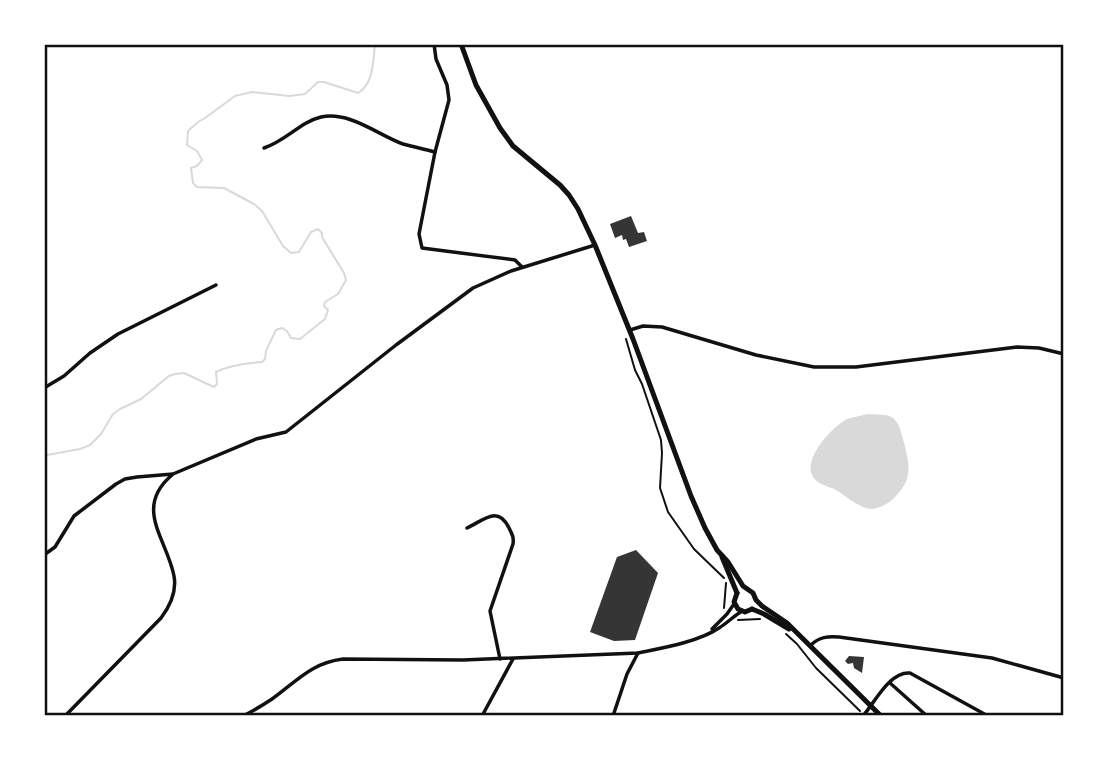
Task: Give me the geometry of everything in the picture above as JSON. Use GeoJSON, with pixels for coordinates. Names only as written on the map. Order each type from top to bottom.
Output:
{"type":"FeatureCollection","features":[{"type":"Feature","properties":{"kind":"main road"},"geometry":{"type":"LineString","coordinates":[[461,44],[476,85],[500,128],[513,146],[560,185],[578,209],[595,245],[691,496],[705,528],[722,556],[737,593],[734,602],[742,611],[752,609],[794,631]]}},
{"type":"Feature","properties":{"kind":"main road"},"geometry":{"type":"LineString","coordinates":[[722,556],[756,600],[787,623],[881,716]]}},
{"type":"Feature","properties":{"kind":"main road"},"geometry":{"type":"LineString","coordinates":[[737,593],[748,590]]}},
{"type":"Feature","properties":{"kind":"main road"},"geometry":{"type":"LineString","coordinates":[[752,609],[756,600]]}},
{"type":"Feature","properties":{"kind":"street"},"geometry":{"type":"LineString","coordinates":[[434,44],[436,60],[447,85],[449,100],[435,152],[419,234],[422,248],[516,260],[522,267]]}},
{"type":"Feature","properties":{"kind":"street"},"geometry":{"type":"LineString","coordinates":[[264,148],[277,144],[303,125],[329,117],[350,120],[404,144],[435,152]]}},
{"type":"Feature","properties":{"kind":"street"},"geometry":{"type":"LineString","coordinates":[[44,555],[55,547],[74,516],[116,484],[125,479],[173,474],[256,439],[286,432],[473,288],[522,267],[595,245]]}},
{"type":"Feature","properties":{"kind":"street"},"geometry":{"type":"LineString","coordinates":[[44,388],[118,334],[216,285]]}},
{"type":"Feature","properties":{"kind":"street"},"geometry":{"type":"LineString","coordinates":[[627,331],[643,326],[662,327],[756,355],[814,367],[856,367],[1017,347],[1039,348],[1064,354]]}},
{"type":"Feature","properties":{"kind":"street"},"geometry":{"type":"LineString","coordinates":[[65,716],[168,608],[174,577],[156,524],[153,504],[159,488],[173,474]]}},
{"type":"Feature","properties":{"kind":"street"},"geometry":{"type":"LineString","coordinates":[[467,528],[497,515],[505,519],[514,537],[490,611],[500,659]]}},
{"type":"Feature","properties":{"kind":"street"},"geometry":{"type":"LineString","coordinates":[[708,633],[727,614],[734,602]]}},
{"type":"Feature","properties":{"kind":"street"},"geometry":{"type":"LineString","coordinates":[[243,716],[269,701],[318,665],[330,661],[513,659],[638,653],[708,633],[742,611]]}},
{"type":"Feature","properties":{"kind":"street"},"geometry":{"type":"LineString","coordinates":[[810,646],[825,637],[839,637],[992,658],[1064,678]]}},
{"type":"Feature","properties":{"kind":"street"},"geometry":{"type":"LineString","coordinates":[[612,716],[627,674],[638,653]]}},
{"type":"Feature","properties":{"kind":"street"},"geometry":{"type":"LineString","coordinates":[[482,716],[513,659]]}},
{"type":"Feature","properties":{"kind":"street"},"geometry":{"type":"LineString","coordinates":[[863,716],[901,673],[910,673],[988,716]]}},
{"type":"Feature","properties":{"kind":"street"},"geometry":{"type":"LineString","coordinates":[[890,683],[927,716]]}},
{"type":"Feature","properties":{"kind":"path"},"geometry":{"type":"LineString","coordinates":[[627,331],[635,370],[645,391]]}},
{"type":"Feature","properties":{"kind":"shaded area"},"geometry":{"type":"Polygon","coordinates":[[[868,414],[888,416],[896,421],[908,468],[906,481],[898,494],[886,504],[872,509],[818,482],[812,475],[811,468],[816,451],[834,429],[847,419],[868,414]]]}},
{"type":"Feature","properties":{"kind":"building"},"geometry":{"type":"Polygon","coordinates":[[[631,216],[638,233],[644,232],[647,241],[629,247],[622,235],[615,238],[610,224],[631,216]]]}},
{"type":"Feature","properties":{"kind":"building"},"geometry":{"type":"Polygon","coordinates":[[[636,550],[658,573],[635,640],[614,641],[590,632],[617,557],[636,550]]]}},
{"type":"Feature","properties":{"kind":"building"},"geometry":{"type":"Polygon","coordinates":[[[849,656],[864,657],[862,673],[854,668],[853,663],[848,664],[845,661],[849,656]]]}},
{"type":"Feature","properties":{"kind":"waterway"},"geometry":{"type":"LineString","coordinates":[[44,460],[47,455],[90,445],[101,434],[113,414],[141,399],[169,376],[184,373],[214,387],[217,384],[216,372],[238,365],[262,362],[276,330],[282,328],[291,338],[300,339],[325,319],[328,310],[324,306],[325,302],[338,294],[346,280],[322,233],[318,229],[311,232],[299,252],[291,253],[283,246],[262,211],[254,204],[224,188],[197,187],[193,183],[191,168],[202,160],[197,151],[187,145],[188,131],[235,96],[252,92],[290,96],[305,94],[318,82],[324,82],[358,93],[370,78],[375,44]]}}]}
